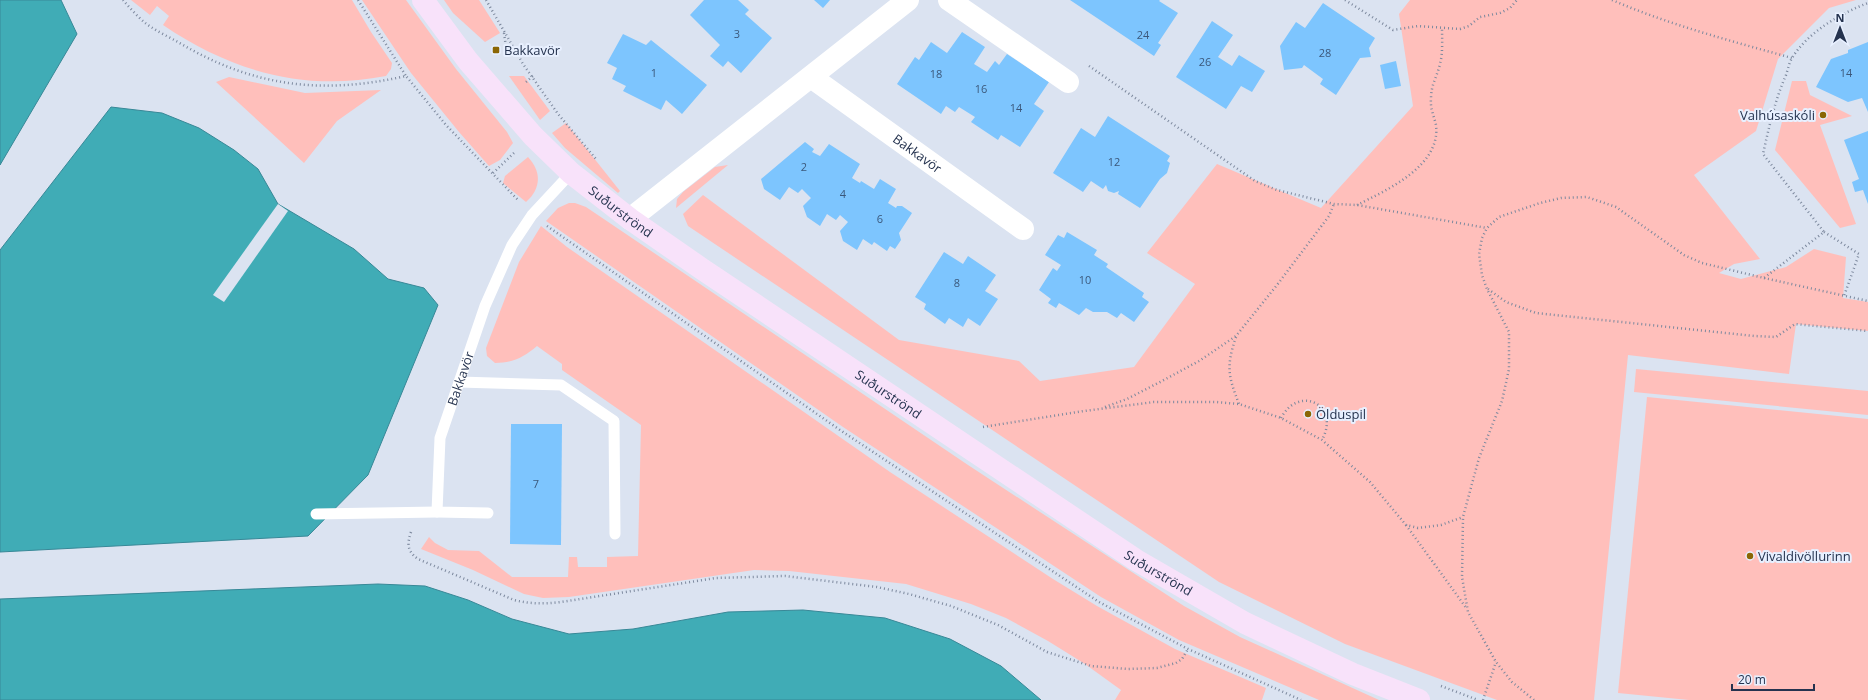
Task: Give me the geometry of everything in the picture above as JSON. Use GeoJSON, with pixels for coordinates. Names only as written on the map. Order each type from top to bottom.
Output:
{"type":"FeatureCollection","features":[{"type":"Feature","properties":{"kind":"street"},"geometry":{"type":"LineString","coordinates":[[630,219],[908,0]]}},
{"type":"Feature","properties":{"kind":"street"},"geometry":{"type":"LineString","coordinates":[[949,0],[1068,82]]}},
{"type":"Feature","properties":{"kind":"street","name":"Suðurströnd"},"geometry":{"type":"LineString","coordinates":[[425,1],[483,79],[533,136],[571,173],[630,219],[1136,560],[1238,620],[1353,674],[1419,700]]}},
{"type":"Feature","properties":{"kind":"street","name":"Bakkavör"},"geometry":{"type":"LineString","coordinates":[[811,77],[1023,229]]}},
{"type":"Feature","properties":{"kind":"lane","name":"Bakkavör"},"geometry":{"type":"LineString","coordinates":[[437,512],[440,438],[485,306],[512,245],[532,215],[571,173]]}},
{"type":"Feature","properties":{"kind":"lane"},"geometry":{"type":"LineString","coordinates":[[459,382],[561,386],[614,421],[615,534]]}},
{"type":"Feature","properties":{"kind":"lane"},"geometry":{"type":"LineString","coordinates":[[316,514],[437,512],[488,513]]}},
{"type":"Feature","properties":{"kind":"path"},"geometry":{"type":"LineString","coordinates":[[123,0],[144,22],[186,47],[230,69],[265,80],[310,86],[342,86],[378,82],[406,76]]}},
{"type":"Feature","properties":{"kind":"path"},"geometry":{"type":"LineString","coordinates":[[358,0],[406,76],[446,125],[532,215],[588,256],[834,426],[1099,602],[1188,649],[1301,700]]}},
{"type":"Feature","properties":{"kind":"path"},"geometry":{"type":"LineString","coordinates":[[486,0],[503,32],[523,64],[533,76],[558,114],[598,161]]}},
{"type":"Feature","properties":{"kind":"path"},"geometry":{"type":"LineString","coordinates":[[1345,0],[1393,30],[1418,26],[1460,29],[1470,26],[1480,17],[1500,13],[1517,0]]}},
{"type":"Feature","properties":{"kind":"path"},"geometry":{"type":"LineString","coordinates":[[1612,0],[1642,13],[1694,30],[1792,58]]}},
{"type":"Feature","properties":{"kind":"path"},"geometry":{"type":"LineString","coordinates":[[1844,296],[1859,254],[1824,232],[1763,154],[1772,115],[1792,58],[1809,38],[1838,17],[1868,3]]}},
{"type":"Feature","properties":{"kind":"path"},"geometry":{"type":"LineString","coordinates":[[1357,205],[1406,178],[1429,154],[1436,126],[1431,112],[1432,83],[1440,64],[1442,27]]}},
{"type":"Feature","properties":{"kind":"path"},"geometry":{"type":"LineString","coordinates":[[503,32],[507,54]]}},
{"type":"Feature","properties":{"kind":"path"},"geometry":{"type":"LineString","coordinates":[[1082,61],[1255,180],[1277,190],[1334,204],[1357,205],[1487,228]]}},
{"type":"Feature","properties":{"kind":"path"},"geometry":{"type":"LineString","coordinates":[[526,82],[533,76]]}},
{"type":"Feature","properties":{"kind":"path"},"geometry":{"type":"LineString","coordinates":[[493,173],[519,149]]}},
{"type":"Feature","properties":{"kind":"path"},"geometry":{"type":"LineString","coordinates":[[1468,612],[1462,577],[1463,517],[1480,458],[1502,401],[1509,369],[1509,332],[1487,289],[1482,274],[1479,254],[1482,238],[1487,228],[1498,217],[1540,202],[1561,198],[1587,197],[1616,207],[1684,255],[1702,263],[1868,301]]}},
{"type":"Feature","properties":{"kind":"path"},"geometry":{"type":"LineString","coordinates":[[1101,408],[1127,399],[1200,361],[1236,336],[1268,297],[1329,216],[1334,204]]}},
{"type":"Feature","properties":{"kind":"path"},"geometry":{"type":"LineString","coordinates":[[1764,278],[1824,232]]}},
{"type":"Feature","properties":{"kind":"path"},"geometry":{"type":"LineString","coordinates":[[1487,289],[1506,302],[1536,314],[1754,336],[1776,337],[1795,324],[1868,331]]}},
{"type":"Feature","properties":{"kind":"path"},"geometry":{"type":"LineString","coordinates":[[1236,336],[1229,360],[1229,371],[1232,387],[1239,404]]}},
{"type":"Feature","properties":{"kind":"path"},"geometry":{"type":"LineString","coordinates":[[950,435],[984,427],[1101,408],[1154,402],[1216,402],[1239,404],[1281,418],[1322,440],[1370,482],[1406,525],[1468,612],[1496,662],[1512,682],[1534,700]]}},
{"type":"Feature","properties":{"kind":"path"},"geometry":{"type":"LineString","coordinates":[[1281,418],[1290,405],[1296,402],[1314,402],[1321,406],[1327,420],[1327,426],[1322,440]]}},
{"type":"Feature","properties":{"kind":"path"},"geometry":{"type":"LineString","coordinates":[[437,512],[411,532],[407,543],[410,553],[418,559],[514,600],[527,604],[542,605],[716,578],[785,576],[877,587],[944,604],[998,625],[1047,652],[1091,666],[1128,669],[1157,668],[1176,663],[1182,659],[1188,649]]}},
{"type":"Feature","properties":{"kind":"path"},"geometry":{"type":"LineString","coordinates":[[1406,525],[1418,528],[1441,525],[1463,517]]}},
{"type":"Feature","properties":{"kind":"path"},"geometry":{"type":"LineString","coordinates":[[1484,700],[1496,662]]}},
{"type":"Feature","properties":{"kind":"path"},"geometry":{"type":"LineString","coordinates":[[1434,684],[1478,700]]}},
{"type":"Feature","properties":{"kind":"shaded area"},"geometry":{"type":"Polygon","coordinates":[[[131,0],[352,0],[392,63],[391,69],[386,76],[355,80],[326,81],[297,79],[269,74],[242,66],[215,55],[163,25],[169,16],[157,6],[150,15],[131,0]]]}},
{"type":"Feature","properties":{"kind":"shaded area"},"geometry":{"type":"Polygon","coordinates":[[[362,0],[406,0],[456,69],[507,132],[513,143],[500,160],[489,166],[459,132],[411,73],[362,0]]]}},
{"type":"Feature","properties":{"kind":"shaded area"},"geometry":{"type":"Polygon","coordinates":[[[444,0],[479,0],[500,33],[485,42],[453,13],[444,0]]]}},
{"type":"Feature","properties":{"kind":"shaded area"},"geometry":{"type":"Polygon","coordinates":[[[1410,0],[1856,0],[1829,8],[1778,59],[1756,131],[1694,175],[1760,259],[1734,264],[1719,273],[1741,279],[1786,267],[1814,249],[1846,257],[1843,298],[1868,302],[1868,331],[1796,324],[1789,374],[1628,355],[1594,700],[1497,700],[1345,644],[1219,582],[688,226],[683,214],[703,195],[899,340],[1019,361],[1040,381],[1134,367],[1195,284],[1147,253],[1217,164],[1321,208],[1413,106],[1399,14],[1410,0]]]}},
{"type":"Feature","properties":{"kind":"shaded area"},"geometry":{"type":"Polygon","coordinates":[[[509,76],[524,76],[550,111],[540,120],[509,76]]]}},
{"type":"Feature","properties":{"kind":"shaded area"},"geometry":{"type":"Polygon","coordinates":[[[229,77],[305,93],[381,90],[337,121],[304,163],[216,82],[229,77]]]}},
{"type":"Feature","properties":{"kind":"shaded area"},"geometry":{"type":"Polygon","coordinates":[[[1792,81],[1806,81],[1810,95],[1852,116],[1820,125],[1856,224],[1840,228],[1775,150],[1792,81]]]}},
{"type":"Feature","properties":{"kind":"shaded area"},"geometry":{"type":"Polygon","coordinates":[[[566,123],[620,191],[618,193],[565,148],[552,133],[566,123]]]}},
{"type":"Feature","properties":{"kind":"shaded area"},"geometry":{"type":"Polygon","coordinates":[[[528,157],[536,169],[538,180],[535,192],[526,202],[503,183],[505,176],[528,157]]]}},
{"type":"Feature","properties":{"kind":"shaded area"},"geometry":{"type":"Polygon","coordinates":[[[728,165],[676,208],[677,199],[683,192],[715,167],[728,165]]]}},
{"type":"Feature","properties":{"kind":"shaded area"},"geometry":{"type":"Polygon","coordinates":[[[569,203],[575,203],[586,207],[968,465],[1184,606],[1240,637],[1379,700],[1319,700],[1179,640],[1101,597],[843,427],[546,221],[558,208],[569,203]]]}},
{"type":"Feature","properties":{"kind":"shaded area"},"geometry":{"type":"Polygon","coordinates":[[[541,226],[567,247],[890,472],[1053,579],[1097,606],[1175,649],[1266,688],[1262,700],[1115,700],[1121,690],[1085,664],[1048,641],[1006,618],[971,604],[906,584],[789,571],[754,570],[569,597],[543,598],[524,594],[473,570],[421,549],[429,537],[435,543],[448,550],[479,551],[512,577],[568,577],[569,557],[577,557],[578,567],[607,567],[607,557],[638,556],[641,425],[562,370],[562,364],[537,346],[513,361],[495,363],[487,356],[486,348],[519,262],[541,226]]]}},
{"type":"Feature","properties":{"kind":"shaded area"},"geometry":{"type":"Polygon","coordinates":[[[1636,369],[1868,391],[1868,415],[1634,392],[1636,369]]]}},
{"type":"Feature","properties":{"kind":"shaded area","name":"Vivaldivöllurinn"},"geometry":{"type":"Polygon","coordinates":[[[1647,397],[1868,419],[1868,700],[1689,700],[1618,693],[1647,397]]]}},
{"type":"Feature","properties":{"kind":"water"},"geometry":{"type":"Polygon","coordinates":[[[0,0],[61,0],[77,34],[0,165],[0,0]]]}},
{"type":"Feature","properties":{"kind":"water"},"geometry":{"type":"Polygon","coordinates":[[[111,107],[162,113],[199,128],[234,150],[258,169],[278,204],[354,249],[388,279],[424,288],[438,305],[368,475],[308,536],[0,552],[0,250],[111,107]]]}},
{"type":"Feature","properties":{"kind":"water"},"geometry":{"type":"Polygon","coordinates":[[[378,584],[425,586],[468,600],[512,619],[569,634],[633,629],[728,612],[803,610],[885,618],[950,639],[1001,666],[1041,700],[0,700],[0,599],[378,584]]]}},
{"type":"Feature","properties":{"kind":"pier"},"geometry":{"type":"Polygon","coordinates":[[[278,204],[288,211],[224,302],[213,295],[278,204]]]}},
{"type":"Feature","properties":{"kind":"building"},"geometry":{"type":"Polygon","coordinates":[[[704,0],[738,0],[749,10],[745,14],[772,38],[741,73],[728,61],[723,67],[710,56],[720,45],[690,15],[704,0]]]}},
{"type":"Feature","properties":{"kind":"building"},"geometry":{"type":"Polygon","coordinates":[[[814,0],[830,0],[823,8],[814,0]]]}},
{"type":"Feature","properties":{"kind":"building"},"geometry":{"type":"Polygon","coordinates":[[[1070,0],[1160,0],[1159,1],[1178,13],[1158,43],[1161,45],[1154,56],[1070,0]]]}},
{"type":"Feature","properties":{"kind":"building"},"geometry":{"type":"Polygon","coordinates":[[[1323,3],[1375,38],[1369,48],[1371,57],[1360,58],[1336,95],[1320,84],[1323,79],[1304,65],[1302,68],[1284,70],[1280,46],[1296,22],[1305,28],[1323,3]]]}},
{"type":"Feature","properties":{"kind":"building"},"geometry":{"type":"Polygon","coordinates":[[[1212,21],[1233,35],[1218,57],[1232,66],[1239,55],[1265,71],[1252,92],[1241,86],[1226,109],[1176,77],[1212,21]]]}},
{"type":"Feature","properties":{"kind":"building"},"geometry":{"type":"Polygon","coordinates":[[[962,32],[985,47],[974,64],[987,72],[995,61],[999,65],[1007,54],[1049,82],[1034,104],[1044,111],[1020,147],[1001,135],[998,140],[971,122],[975,117],[959,107],[955,112],[946,106],[941,114],[897,84],[915,57],[919,60],[931,42],[947,53],[962,32]]]}},
{"type":"Feature","properties":{"kind":"building"},"geometry":{"type":"Polygon","coordinates":[[[623,34],[646,45],[651,40],[707,85],[682,114],[666,100],[661,110],[623,91],[626,86],[612,79],[617,68],[607,63],[623,34]]]}},
{"type":"Feature","properties":{"kind":"building"},"geometry":{"type":"Polygon","coordinates":[[[1868,42],[1868,112],[1862,98],[1848,102],[1816,87],[1831,59],[1848,53],[1848,50],[1868,42]]]}},
{"type":"Feature","properties":{"kind":"building"},"geometry":{"type":"Polygon","coordinates":[[[1396,61],[1401,86],[1385,89],[1380,65],[1396,61]]]}},
{"type":"Feature","properties":{"kind":"building"},"geometry":{"type":"Polygon","coordinates":[[[1108,116],[1170,156],[1167,161],[1170,163],[1167,173],[1160,179],[1140,208],[1118,194],[1119,191],[1114,193],[1108,191],[1106,185],[1103,189],[1091,181],[1083,192],[1053,173],[1081,128],[1095,137],[1108,116]]]}},
{"type":"Feature","properties":{"kind":"building"},"geometry":{"type":"Polygon","coordinates":[[[1868,131],[1868,204],[1863,190],[1855,192],[1852,182],[1859,179],[1844,140],[1868,131]]]}},
{"type":"Feature","properties":{"kind":"building"},"geometry":{"type":"Polygon","coordinates":[[[805,142],[814,149],[812,152],[820,156],[829,144],[860,164],[852,178],[860,183],[861,181],[874,189],[880,179],[896,189],[888,203],[896,208],[897,206],[902,206],[912,213],[899,233],[901,240],[895,249],[890,246],[887,251],[874,242],[872,245],[863,239],[857,250],[843,241],[840,231],[848,222],[840,215],[836,220],[827,214],[820,226],[807,217],[803,206],[811,198],[802,189],[798,193],[789,187],[780,200],[764,189],[761,179],[805,142]]]}},
{"type":"Feature","properties":{"kind":"building"},"geometry":{"type":"Polygon","coordinates":[[[1067,232],[1097,250],[1094,255],[1108,264],[1106,267],[1144,293],[1142,297],[1149,302],[1134,322],[1121,313],[1117,318],[1107,312],[1093,312],[1086,308],[1079,315],[1059,303],[1056,308],[1048,303],[1051,299],[1039,290],[1053,268],[1057,271],[1061,265],[1045,255],[1058,235],[1064,238],[1067,232]]]}},
{"type":"Feature","properties":{"kind":"building"},"geometry":{"type":"Polygon","coordinates":[[[944,252],[963,264],[968,256],[996,275],[985,291],[998,299],[980,326],[968,318],[963,327],[949,318],[945,324],[924,309],[926,304],[915,297],[944,252]]]}},
{"type":"Feature","properties":{"kind":"building"},"geometry":{"type":"Polygon","coordinates":[[[511,424],[562,424],[561,545],[510,544],[511,424]]]}},
{"type":"Feature","properties":{"kind":"place","name":"Bakkavör"},"geometry":{"type":"Point","coordinates":[496,50]}},
{"type":"Feature","properties":{"kind":"place","name":"Valhúsaskóli"},"geometry":{"type":"Point","coordinates":[1823,115]}},
{"type":"Feature","properties":{"kind":"place","name":"Ölduspil"},"geometry":{"type":"Point","coordinates":[1308,414]}},
{"type":"Feature","properties":{"kind":"place","name":"Vivaldivöllurinn"},"geometry":{"type":"Point","coordinates":[1750,556]}}]}
